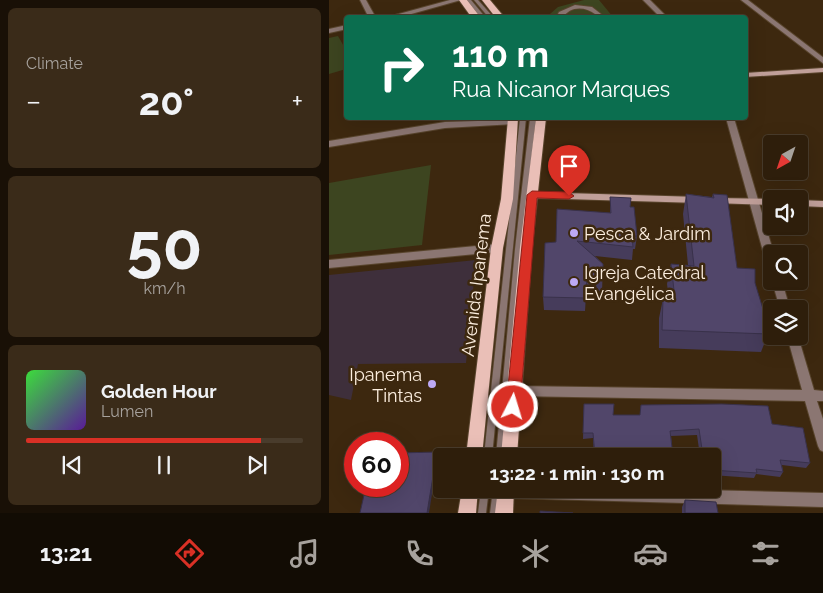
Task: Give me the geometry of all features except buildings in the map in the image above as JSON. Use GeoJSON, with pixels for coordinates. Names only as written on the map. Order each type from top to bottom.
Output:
{"type":"FeatureCollection","features":[{"type":"Feature","properties":{"kind":"main road"},"geometry":{"type":"LineString","coordinates":[[463,0],[475,15]]}},
{"type":"Feature","properties":{"kind":"main road"},"geometry":{"type":"LineString","coordinates":[[486,0],[498,15]]}},
{"type":"Feature","properties":{"kind":"main road"},"geometry":{"type":"LineString","coordinates":[[748,75],[823,70]]}},
{"type":"Feature","properties":{"kind":"main road","name":"Avenida Ipanema"},"geometry":{"type":"LineString","coordinates":[[475,448],[497,248],[507,199],[517,120]]}},
{"type":"Feature","properties":{"kind":"main road"},"geometry":{"type":"LineString","coordinates":[[510,448],[532,195],[541,120]]}},
{"type":"Feature","properties":{"kind":"main road"},"geometry":{"type":"LineString","coordinates":[[532,195],[763,202]]}},
{"type":"Feature","properties":{"kind":"main road"},"geometry":{"type":"LineString","coordinates":[[808,203],[823,204]]}},
{"type":"Feature","properties":{"kind":"main road"},"geometry":{"type":"LineString","coordinates":[[467,513],[469,498]]}},
{"type":"Feature","properties":{"kind":"main road"},"geometry":{"type":"LineString","coordinates":[[503,498],[504,513]]}},
{"type":"Feature","properties":{"kind":"street"},"geometry":{"type":"LineString","coordinates":[[363,0],[371,15]]}},
{"type":"Feature","properties":{"kind":"street"},"geometry":{"type":"LineString","coordinates":[[399,15],[457,0]]}},
{"type":"Feature","properties":{"kind":"street"},"geometry":{"type":"LineString","coordinates":[[647,0],[662,15]]}},
{"type":"Feature","properties":{"kind":"street"},"geometry":{"type":"LineString","coordinates":[[744,0],[823,62]]}},
{"type":"Feature","properties":{"kind":"street"},"geometry":{"type":"LineString","coordinates":[[560,15],[568,8],[583,6],[596,11],[598,15]]}},
{"type":"Feature","properties":{"kind":"street"},"geometry":{"type":"LineString","coordinates":[[329,32],[344,28]]}},
{"type":"Feature","properties":{"kind":"street"},"geometry":{"type":"LineString","coordinates":[[329,144],[442,121],[480,120]]}},
{"type":"Feature","properties":{"kind":"street"},"geometry":{"type":"LineString","coordinates":[[732,120],[766,245]]}},
{"type":"Feature","properties":{"kind":"street"},"geometry":{"type":"LineString","coordinates":[[329,264],[497,248]]}},
{"type":"Feature","properties":{"kind":"street"},"geometry":{"type":"LineString","coordinates":[[795,345],[823,446]]}},
{"type":"Feature","properties":{"kind":"street"},"geometry":{"type":"LineString","coordinates":[[514,391],[823,396]]}},
{"type":"Feature","properties":{"kind":"street"},"geometry":{"type":"LineString","coordinates":[[721,497],[823,500]]}},
{"type":"Feature","properties":{"kind":"lane"},"geometry":{"type":"LineString","coordinates":[[469,0],[482,15]]}},
{"type":"Feature","properties":{"kind":"lane"},"geometry":{"type":"LineString","coordinates":[[476,0],[488,15]]}},
{"type":"Feature","properties":{"kind":"lane"},"geometry":{"type":"LineString","coordinates":[[489,448],[517,120]]}},
{"type":"Feature","properties":{"kind":"lane"},"geometry":{"type":"LineString","coordinates":[[500,448],[533,120]]}},
{"type":"Feature","properties":{"kind":"lane"},"geometry":{"type":"LineString","coordinates":[[482,513],[484,498]]}},
{"type":"Feature","properties":{"kind":"lane"},"geometry":{"type":"LineString","coordinates":[[495,513],[500,498]]}},
{"type":"Feature","properties":{"kind":"shaded area"},"geometry":{"type":"Polygon","coordinates":[[[476,260],[466,363],[358,364],[351,400],[329,395],[329,275],[476,260]]]}},
{"type":"Feature","properties":{"kind":"green space"},"geometry":{"type":"Polygon","coordinates":[[[584,0],[599,0],[611,15],[550,14],[558,7],[584,0]]]}},
{"type":"Feature","properties":{"kind":"green space"},"geometry":{"type":"Polygon","coordinates":[[[338,36],[344,46],[344,70],[329,74],[329,38],[338,36]]]}},
{"type":"Feature","properties":{"kind":"green space"},"geometry":{"type":"Polygon","coordinates":[[[431,165],[422,245],[329,255],[329,183],[431,165]]]}},
{"type":"Feature","properties":{"kind":"place","name":"Pesca & Jardim"},"geometry":{"type":"Point","coordinates":[574,233]}},
{"type":"Feature","properties":{"kind":"place","name":"Igreja Catedral Evangélica"},"geometry":{"type":"Point","coordinates":[574,282]}},
{"type":"Feature","properties":{"kind":"place","name":"Ipanema Tintas"},"geometry":{"type":"Point","coordinates":[432,384]}},
{"type":"Feature","properties":{"kind":"route"},"geometry":{"type":"LineString","coordinates":[[513,407],[532,195],[569,196]]}}]}
